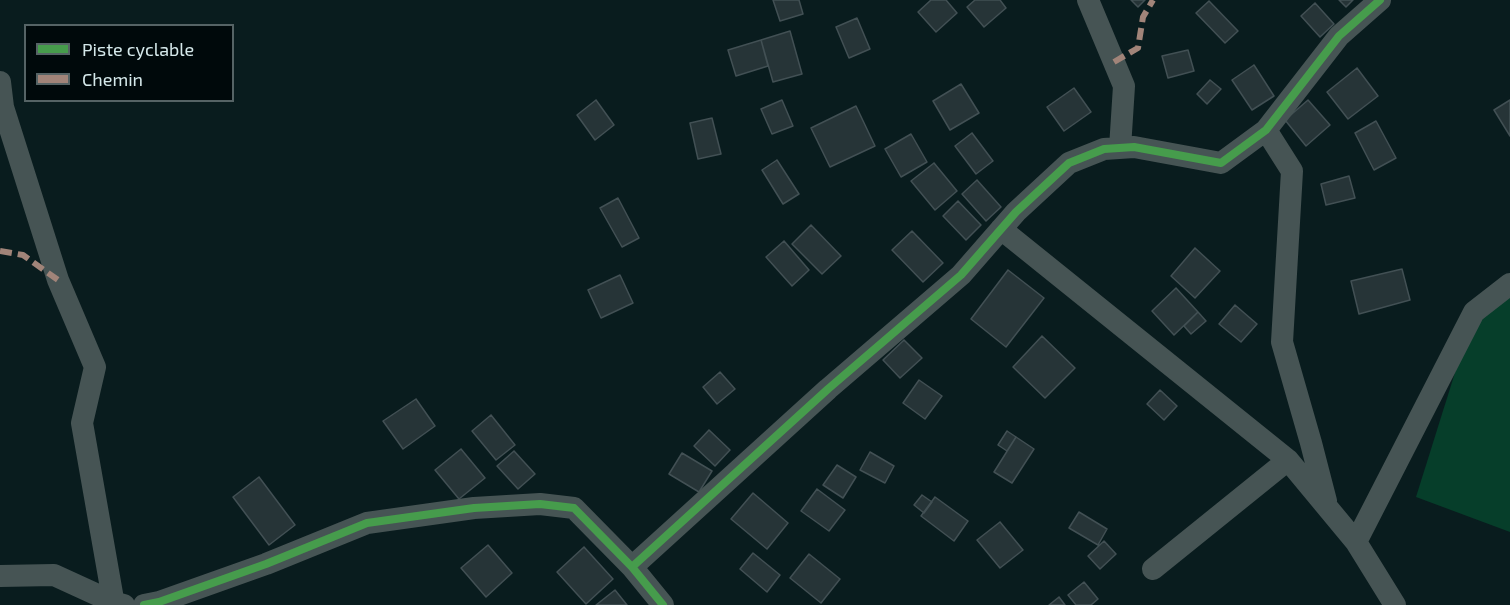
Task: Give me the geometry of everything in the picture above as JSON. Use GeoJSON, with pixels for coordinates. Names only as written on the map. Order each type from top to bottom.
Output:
{"type":"FeatureCollection","features":[{"type":"Feature","properties":{"kind":"street"},"geometry":{"type":"LineString","coordinates":[[1088,0],[1124,86],[1120,148]]}},
{"type":"Feature","properties":{"kind":"street"},"geometry":{"type":"LineString","coordinates":[[632,567],[828,389],[961,275],[1016,212],[1069,163],[1104,149],[1134,147],[1221,163],[1266,130],[1339,36],[1380,0]]}},
{"type":"Feature","properties":{"kind":"street"},"geometry":{"type":"LineString","coordinates":[[0,82],[3,107],[58,280],[95,367],[82,423],[118,604]]}},
{"type":"Feature","properties":{"kind":"street"},"geometry":{"type":"LineString","coordinates":[[1266,130],[1292,171],[1282,342],[1328,509]]}},
{"type":"Feature","properties":{"kind":"street"},"geometry":{"type":"LineString","coordinates":[[1001,229],[1288,459],[1356,542],[1395,605]]}},
{"type":"Feature","properties":{"kind":"street"},"geometry":{"type":"LineString","coordinates":[[1356,542],[1474,312],[1510,285]]}},
{"type":"Feature","properties":{"kind":"street"},"geometry":{"type":"LineString","coordinates":[[1153,569],[1288,459]]}},
{"type":"Feature","properties":{"kind":"street"},"geometry":{"type":"LineString","coordinates":[[144,605],[159,602],[266,564],[367,523],[474,508],[540,504],[574,508],[632,567],[663,605]]}},
{"type":"Feature","properties":{"kind":"street"},"geometry":{"type":"LineString","coordinates":[[0,576],[54,575],[118,604]]}},
{"type":"Feature","properties":{"kind":"green space"},"geometry":{"type":"Polygon","coordinates":[[[1510,284],[1510,532],[1416,497],[1474,312],[1510,284]]]}},
{"type":"Feature","properties":{"kind":"building"},"geometry":{"type":"Polygon","coordinates":[[[773,0],[799,0],[803,14],[780,21],[773,0]]]}},
{"type":"Feature","properties":{"kind":"building"},"geometry":{"type":"Polygon","coordinates":[[[931,0],[946,0],[957,13],[936,32],[918,12],[931,0]]]}},
{"type":"Feature","properties":{"kind":"building"},"geometry":{"type":"Polygon","coordinates":[[[975,0],[1000,0],[1006,8],[984,27],[967,7],[975,0]]]}},
{"type":"Feature","properties":{"kind":"building"},"geometry":{"type":"Polygon","coordinates":[[[1131,0],[1145,0],[1138,7],[1131,0]]]}},
{"type":"Feature","properties":{"kind":"building"},"geometry":{"type":"Polygon","coordinates":[[[1339,0],[1353,0],[1346,7],[1339,0]]]}},
{"type":"Feature","properties":{"kind":"building"},"geometry":{"type":"Polygon","coordinates":[[[1209,1],[1238,31],[1225,43],[1196,13],[1209,1]]]}},
{"type":"Feature","properties":{"kind":"building"},"geometry":{"type":"Polygon","coordinates":[[[1315,3],[1334,24],[1320,37],[1301,16],[1315,3]]]}},
{"type":"Feature","properties":{"kind":"building"},"geometry":{"type":"Polygon","coordinates":[[[857,18],[870,49],[849,58],[836,27],[857,18]]]}},
{"type":"Feature","properties":{"kind":"building"},"geometry":{"type":"Polygon","coordinates":[[[790,31],[802,74],[773,82],[761,40],[790,31]]]}},
{"type":"Feature","properties":{"kind":"building"},"geometry":{"type":"Polygon","coordinates":[[[761,40],[768,66],[736,76],[728,50],[761,40]]]}},
{"type":"Feature","properties":{"kind":"building"},"geometry":{"type":"Polygon","coordinates":[[[1188,50],[1194,71],[1168,78],[1162,56],[1188,50]]]}},
{"type":"Feature","properties":{"kind":"building"},"geometry":{"type":"Polygon","coordinates":[[[1254,65],[1274,96],[1252,110],[1232,80],[1254,65]]]}},
{"type":"Feature","properties":{"kind":"building"},"geometry":{"type":"Polygon","coordinates":[[[1357,68],[1378,96],[1348,119],[1327,92],[1357,68]]]}},
{"type":"Feature","properties":{"kind":"building"},"geometry":{"type":"Polygon","coordinates":[[[1210,80],[1221,89],[1207,104],[1197,94],[1210,80]]]}},
{"type":"Feature","properties":{"kind":"building"},"geometry":{"type":"Polygon","coordinates":[[[961,84],[979,113],[950,130],[933,101],[961,84]]]}},
{"type":"Feature","properties":{"kind":"building"},"geometry":{"type":"Polygon","coordinates":[[[1074,88],[1091,112],[1064,131],[1047,107],[1074,88]]]}},
{"type":"Feature","properties":{"kind":"building"},"geometry":{"type":"Polygon","coordinates":[[[596,100],[614,125],[595,140],[577,115],[596,100]]]}},
{"type":"Feature","properties":{"kind":"building"},"geometry":{"type":"Polygon","coordinates":[[[782,100],[793,126],[772,134],[761,109],[782,100]]]}},
{"type":"Feature","properties":{"kind":"building"},"geometry":{"type":"Polygon","coordinates":[[[1308,100],[1330,125],[1306,146],[1285,120],[1308,100]]]}},
{"type":"Feature","properties":{"kind":"building"},"geometry":{"type":"Polygon","coordinates":[[[1510,100],[1510,136],[1494,110],[1510,100]]]}},
{"type":"Feature","properties":{"kind":"building"},"geometry":{"type":"Polygon","coordinates":[[[856,106],[875,146],[830,167],[811,128],[856,106]]]}},
{"type":"Feature","properties":{"kind":"building"},"geometry":{"type":"Polygon","coordinates":[[[712,118],[721,154],[698,159],[690,123],[712,118]]]}},
{"type":"Feature","properties":{"kind":"building"},"geometry":{"type":"Polygon","coordinates":[[[1376,121],[1396,158],[1374,170],[1355,133],[1376,121]]]}},
{"type":"Feature","properties":{"kind":"building"},"geometry":{"type":"Polygon","coordinates":[[[972,133],[993,161],[976,174],[955,146],[972,133]]]}},
{"type":"Feature","properties":{"kind":"building"},"geometry":{"type":"Polygon","coordinates":[[[911,134],[927,162],[901,177],[885,149],[911,134]]]}},
{"type":"Feature","properties":{"kind":"building"},"geometry":{"type":"Polygon","coordinates":[[[777,160],[799,194],[783,204],[762,170],[777,160]]]}},
{"type":"Feature","properties":{"kind":"building"},"geometry":{"type":"Polygon","coordinates":[[[934,163],[957,191],[935,210],[911,181],[934,163]]]}},
{"type":"Feature","properties":{"kind":"building"},"geometry":{"type":"Polygon","coordinates":[[[1349,176],[1355,198],[1326,205],[1321,184],[1349,176]]]}},
{"type":"Feature","properties":{"kind":"building"},"geometry":{"type":"Polygon","coordinates":[[[977,180],[1001,207],[986,221],[962,194],[977,180]]]}},
{"type":"Feature","properties":{"kind":"building"},"geometry":{"type":"Polygon","coordinates":[[[618,198],[639,238],[622,247],[600,208],[618,198]]]}},
{"type":"Feature","properties":{"kind":"building"},"geometry":{"type":"Polygon","coordinates":[[[958,201],[981,225],[966,240],[943,216],[958,201]]]}},
{"type":"Feature","properties":{"kind":"building"},"geometry":{"type":"Polygon","coordinates":[[[811,225],[841,256],[822,274],[792,244],[811,225]]]}},
{"type":"Feature","properties":{"kind":"building"},"geometry":{"type":"Polygon","coordinates":[[[912,231],[943,263],[923,282],[892,250],[912,231]]]}},
{"type":"Feature","properties":{"kind":"building"},"geometry":{"type":"Polygon","coordinates":[[[784,241],[809,270],[792,286],[766,257],[784,241]]]}},
{"type":"Feature","properties":{"kind":"building"},"geometry":{"type":"Polygon","coordinates":[[[1195,248],[1220,271],[1195,298],[1171,276],[1195,248]]]}},
{"type":"Feature","properties":{"kind":"building"},"geometry":{"type":"Polygon","coordinates":[[[1402,269],[1410,300],[1359,314],[1351,281],[1402,269]]]}},
{"type":"Feature","properties":{"kind":"building"},"geometry":{"type":"Polygon","coordinates":[[[1008,270],[1044,298],[1006,347],[971,319],[1008,270]]]}},
{"type":"Feature","properties":{"kind":"building"},"geometry":{"type":"Polygon","coordinates":[[[620,275],[633,303],[601,318],[588,290],[620,275]]]}},
{"type":"Feature","properties":{"kind":"building"},"geometry":{"type":"Polygon","coordinates":[[[1176,288],[1198,312],[1174,335],[1152,311],[1176,288]]]}},
{"type":"Feature","properties":{"kind":"building"},"geometry":{"type":"Polygon","coordinates":[[[1235,305],[1257,324],[1241,342],[1219,324],[1235,305]]]}},
{"type":"Feature","properties":{"kind":"building"},"geometry":{"type":"Polygon","coordinates":[[[1198,312],[1206,321],[1191,334],[1184,326],[1198,312]]]}},
{"type":"Feature","properties":{"kind":"building"},"geometry":{"type":"Polygon","coordinates":[[[1042,336],[1075,368],[1045,398],[1013,367],[1042,336]]]}},
{"type":"Feature","properties":{"kind":"building"},"geometry":{"type":"Polygon","coordinates":[[[904,340],[922,358],[900,378],[883,360],[904,340]]]}},
{"type":"Feature","properties":{"kind":"building"},"geometry":{"type":"Polygon","coordinates":[[[720,372],[735,389],[717,404],[703,387],[720,372]]]}},
{"type":"Feature","properties":{"kind":"building"},"geometry":{"type":"Polygon","coordinates":[[[919,380],[942,396],[925,419],[903,403],[919,380]]]}},
{"type":"Feature","properties":{"kind":"building"},"geometry":{"type":"Polygon","coordinates":[[[1160,390],[1177,406],[1164,420],[1147,404],[1160,390]]]}},
{"type":"Feature","properties":{"kind":"building"},"geometry":{"type":"Polygon","coordinates":[[[416,399],[435,426],[403,449],[383,421],[416,399]]]}},
{"type":"Feature","properties":{"kind":"building"},"geometry":{"type":"Polygon","coordinates":[[[491,415],[515,445],[496,460],[472,431],[491,415]]]}},
{"type":"Feature","properties":{"kind":"building"},"geometry":{"type":"Polygon","coordinates":[[[709,430],[730,450],[715,466],[694,446],[709,430]]]}},
{"type":"Feature","properties":{"kind":"building"},"geometry":{"type":"Polygon","coordinates":[[[1007,431],[1016,437],[1007,451],[998,445],[1007,431]]]}},
{"type":"Feature","properties":{"kind":"building"},"geometry":{"type":"Polygon","coordinates":[[[1016,437],[1034,449],[1012,483],[994,472],[1016,437]]]}},
{"type":"Feature","properties":{"kind":"building"},"geometry":{"type":"Polygon","coordinates":[[[461,449],[485,478],[459,499],[435,470],[461,449]]]}},
{"type":"Feature","properties":{"kind":"building"},"geometry":{"type":"Polygon","coordinates":[[[514,451],[535,474],[518,489],[497,466],[514,451]]]}},
{"type":"Feature","properties":{"kind":"building"},"geometry":{"type":"Polygon","coordinates":[[[870,452],[894,466],[885,483],[860,470],[870,452]]]}},
{"type":"Feature","properties":{"kind":"building"},"geometry":{"type":"Polygon","coordinates":[[[682,453],[712,471],[699,492],[669,474],[682,453]]]}},
{"type":"Feature","properties":{"kind":"building"},"geometry":{"type":"Polygon","coordinates":[[[837,465],[856,477],[843,498],[823,485],[837,465]]]}},
{"type":"Feature","properties":{"kind":"building"},"geometry":{"type":"Polygon","coordinates":[[[259,477],[295,525],[269,545],[233,497],[259,477]]]}},
{"type":"Feature","properties":{"kind":"building"},"geometry":{"type":"Polygon","coordinates":[[[817,489],[845,510],[829,531],[801,511],[817,489]]]}},
{"type":"Feature","properties":{"kind":"building"},"geometry":{"type":"Polygon","coordinates":[[[753,493],[788,523],[767,549],[731,519],[753,493]]]}},
{"type":"Feature","properties":{"kind":"building"},"geometry":{"type":"Polygon","coordinates":[[[922,495],[932,502],[924,513],[914,505],[922,495]]]}},
{"type":"Feature","properties":{"kind":"building"},"geometry":{"type":"Polygon","coordinates":[[[935,497],[968,521],[954,541],[921,516],[935,497]]]}},
{"type":"Feature","properties":{"kind":"building"},"geometry":{"type":"Polygon","coordinates":[[[1079,512],[1107,529],[1098,545],[1069,528],[1079,512]]]}},
{"type":"Feature","properties":{"kind":"building"},"geometry":{"type":"Polygon","coordinates":[[[1000,522],[1023,550],[1000,568],[977,540],[1000,522]]]}},
{"type":"Feature","properties":{"kind":"building"},"geometry":{"type":"Polygon","coordinates":[[[1104,541],[1116,554],[1100,569],[1088,556],[1104,541]]]}},
{"type":"Feature","properties":{"kind":"building"},"geometry":{"type":"Polygon","coordinates":[[[488,545],[512,573],[486,597],[461,568],[488,545]]]}},
{"type":"Feature","properties":{"kind":"building"},"geometry":{"type":"Polygon","coordinates":[[[584,547],[613,579],[586,604],[557,572],[584,547]]]}},
{"type":"Feature","properties":{"kind":"building"},"geometry":{"type":"Polygon","coordinates":[[[753,553],[780,575],[767,592],[740,569],[753,553]]]}},
{"type":"Feature","properties":{"kind":"building"},"geometry":{"type":"Polygon","coordinates":[[[809,554],[840,579],[821,603],[790,578],[809,554]]]}},
{"type":"Feature","properties":{"kind":"building"},"geometry":{"type":"Polygon","coordinates":[[[1084,582],[1098,599],[1091,605],[1076,605],[1068,595],[1084,582]]]}},
{"type":"Feature","properties":{"kind":"building"},"geometry":{"type":"Polygon","coordinates":[[[615,590],[627,605],[596,605],[615,590]]]}},
{"type":"Feature","properties":{"kind":"building"},"geometry":{"type":"Polygon","coordinates":[[[1059,597],[1065,605],[1049,605],[1059,597]]]}},
{"type":"Feature","properties":{"kind":"marked path"},"geometry":{"type":"LineString","coordinates":[[1114,62],[1138,48],[1143,17],[1153,0]]}},
{"type":"Feature","properties":{"kind":"marked path"},"geometry":{"type":"LineString","coordinates":[[0,251],[23,255],[58,280]]}},
{"type":"Feature","properties":{"kind":"cycle path"},"geometry":{"type":"LineString","coordinates":[[632,567],[828,389],[961,275],[1016,212],[1069,163],[1104,149],[1134,147],[1221,163],[1266,130],[1339,36],[1380,0]]}},
{"type":"Feature","properties":{"kind":"cycle path"},"geometry":{"type":"LineString","coordinates":[[144,605],[159,602],[266,564],[367,523],[474,508],[540,504],[574,508],[632,567],[663,605]]}}]}
